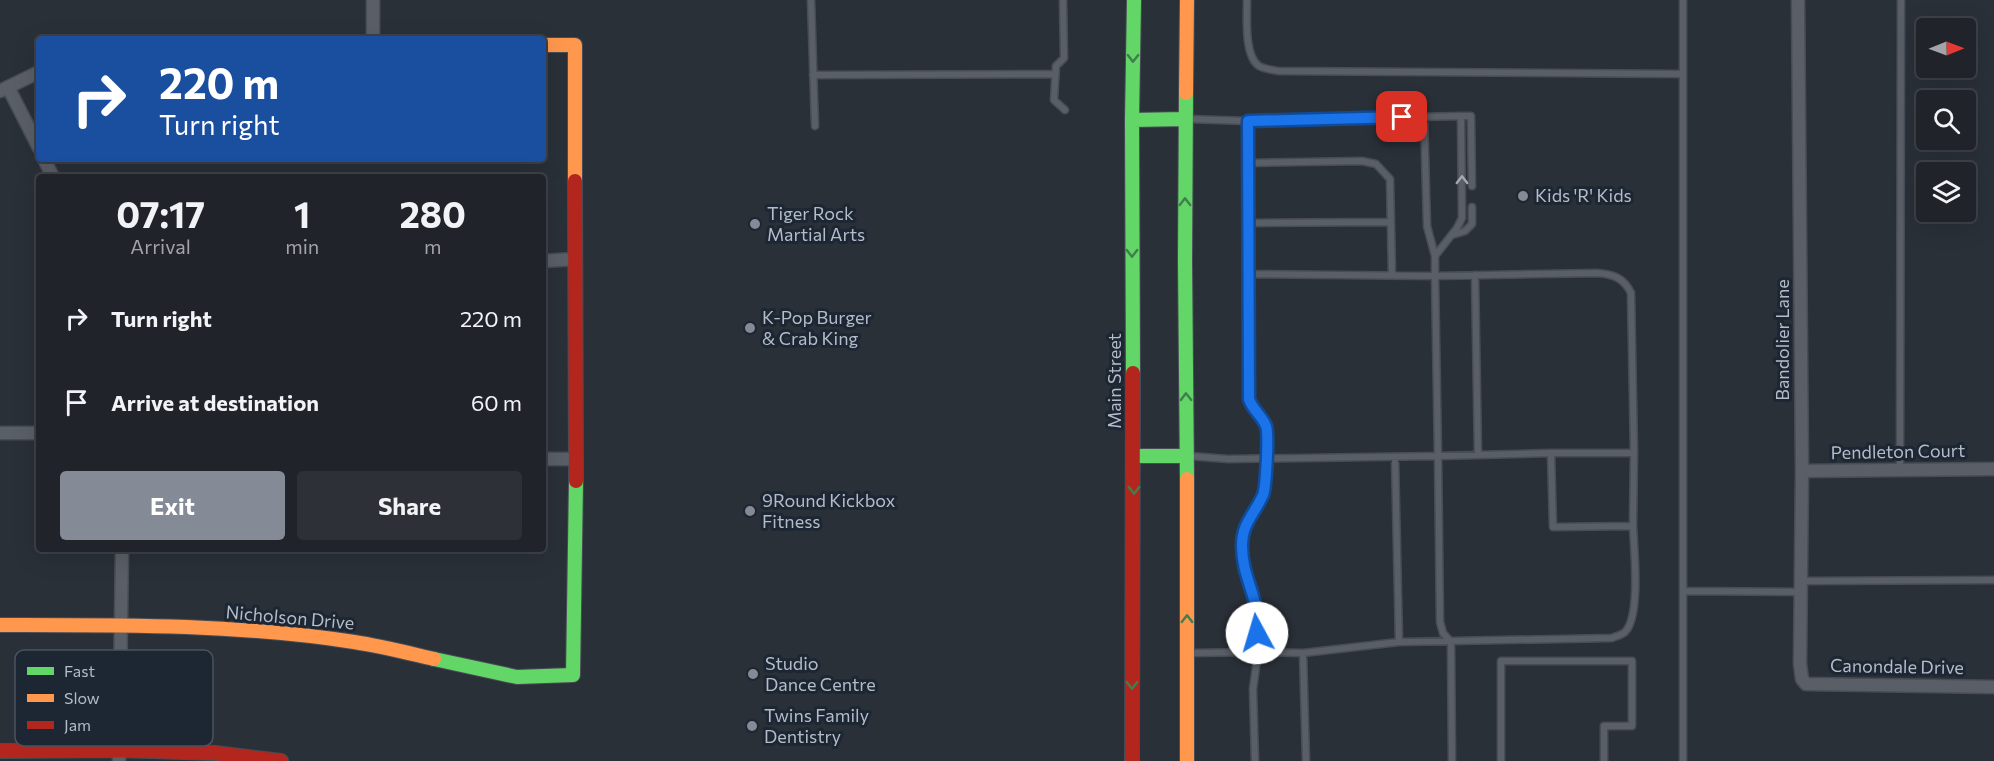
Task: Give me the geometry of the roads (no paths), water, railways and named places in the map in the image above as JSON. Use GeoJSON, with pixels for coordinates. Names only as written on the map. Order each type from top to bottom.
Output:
{"type":"FeatureCollection","features":[{"type":"Feature","properties":{"kind":"main road","name":"Main Street"},"geometry":{"type":"LineString","coordinates":[[1132,761],[1134,0]]}},
{"type":"Feature","properties":{"kind":"main road"},"geometry":{"type":"LineString","coordinates":[[1187,0],[1185,119],[1187,761]]}},
{"type":"Feature","properties":{"kind":"main road"},"geometry":{"type":"LineString","coordinates":[[546,45],[575,45],[576,459]]}},
{"type":"Feature","properties":{"kind":"main road"},"geometry":{"type":"LineString","coordinates":[[1132,120],[1185,119]]}},
{"type":"Feature","properties":{"kind":"main road"},"geometry":{"type":"LineString","coordinates":[[1133,456],[1187,456]]}},
{"type":"Feature","properties":{"kind":"main road","name":"Nicholson Drive"},"geometry":{"type":"LineString","coordinates":[[0,625],[122,625],[239,630],[355,642],[517,677],[573,675],[576,459]]}},
{"type":"Feature","properties":{"kind":"main road"},"geometry":{"type":"LineString","coordinates":[[0,751],[119,755],[214,753],[281,761]]}},
{"type":"Feature","properties":{"kind":"street"},"geometry":{"type":"LineString","coordinates":[[373,0],[373,36]]}},
{"type":"Feature","properties":{"kind":"street","name":"Bandolier Lane"},"geometry":{"type":"LineString","coordinates":[[1798,0],[1802,471],[1800,663],[1802,679]]}},
{"type":"Feature","properties":{"kind":"street"},"geometry":{"type":"LineString","coordinates":[[36,73],[4,89],[36,143]]}},
{"type":"Feature","properties":{"kind":"street"},"geometry":{"type":"LineString","coordinates":[[546,261],[575,260]]}},
{"type":"Feature","properties":{"kind":"street"},"geometry":{"type":"LineString","coordinates":[[0,433],[36,433]]}},
{"type":"Feature","properties":{"kind":"street"},"geometry":{"type":"LineString","coordinates":[[546,459],[576,459]]}},
{"type":"Feature","properties":{"kind":"street","name":"Pendleton Court"},"geometry":{"type":"LineString","coordinates":[[1802,471],[1994,469]]}},
{"type":"Feature","properties":{"kind":"street"},"geometry":{"type":"LineString","coordinates":[[121,650],[122,552]]}},
{"type":"Feature","properties":{"kind":"street","name":"Canondale Drive"},"geometry":{"type":"LineString","coordinates":[[1802,679],[1806,684],[1994,687]]}},
{"type":"Feature","properties":{"kind":"lane"},"geometry":{"type":"LineString","coordinates":[[811,0],[815,126]]}},
{"type":"Feature","properties":{"kind":"lane"},"geometry":{"type":"LineString","coordinates":[[1063,0],[1064,58],[1056,66],[1054,100],[1065,110]]}},
{"type":"Feature","properties":{"kind":"lane"},"geometry":{"type":"LineString","coordinates":[[1247,0],[1247,35],[1252,59],[1260,66],[1278,71],[1683,74]]}},
{"type":"Feature","properties":{"kind":"lane"},"geometry":{"type":"LineString","coordinates":[[1683,0],[1683,761]]}},
{"type":"Feature","properties":{"kind":"lane"},"geometry":{"type":"LineString","coordinates":[[1900,0],[1900,470]]}},
{"type":"Feature","properties":{"kind":"lane"},"geometry":{"type":"LineString","coordinates":[[813,75],[1056,74]]}},
{"type":"Feature","properties":{"kind":"lane"},"geometry":{"type":"LineString","coordinates":[[1435,256],[1452,236],[1462,218],[1461,116]]}},
{"type":"Feature","properties":{"kind":"lane"},"geometry":{"type":"LineString","coordinates":[[1185,119],[1248,121],[1471,116],[1472,186]]}},
{"type":"Feature","properties":{"kind":"lane"},"geometry":{"type":"LineString","coordinates":[[1424,117],[1427,226],[1435,256],[1440,622],[1443,633],[1450,642],[1452,761]]}},
{"type":"Feature","properties":{"kind":"lane"},"geometry":{"type":"LineString","coordinates":[[1248,121],[1249,399],[1266,428],[1266,484],[1263,494],[1246,523],[1242,543],[1243,567],[1257,613],[1258,652],[1253,689],[1255,761]]}},
{"type":"Feature","properties":{"kind":"lane"},"geometry":{"type":"LineString","coordinates":[[1248,163],[1362,161],[1376,164],[1390,179],[1392,275]]}},
{"type":"Feature","properties":{"kind":"lane"},"geometry":{"type":"LineString","coordinates":[[1452,236],[1465,231],[1472,224],[1472,207]]}},
{"type":"Feature","properties":{"kind":"lane"},"geometry":{"type":"LineString","coordinates":[[1248,223],[1391,222]]}},
{"type":"Feature","properties":{"kind":"lane"},"geometry":{"type":"LineString","coordinates":[[1187,653],[1303,653],[1399,642],[1612,638],[1624,633],[1631,622],[1635,607],[1631,293],[1627,284],[1608,273],[1435,276],[1248,273]]}},
{"type":"Feature","properties":{"kind":"lane"},"geometry":{"type":"LineString","coordinates":[[1474,275],[1479,455]]}},
{"type":"Feature","properties":{"kind":"lane"},"geometry":{"type":"LineString","coordinates":[[1551,453],[1553,527],[1633,526]]}},
{"type":"Feature","properties":{"kind":"lane"},"geometry":{"type":"LineString","coordinates":[[1187,456],[1266,459],[1634,453]]}},
{"type":"Feature","properties":{"kind":"lane"},"geometry":{"type":"LineString","coordinates":[[1395,458],[1399,642]]}},
{"type":"Feature","properties":{"kind":"lane"},"geometry":{"type":"LineString","coordinates":[[1683,591],[1994,580]]}},
{"type":"Feature","properties":{"kind":"lane"},"geometry":{"type":"LineString","coordinates":[[1303,653],[1306,761]]}},
{"type":"Feature","properties":{"kind":"lane"},"geometry":{"type":"LineString","coordinates":[[1501,761],[1501,661],[1632,661],[1632,726],[1604,726],[1604,761]]}},
{"type":"Feature","properties":{"kind":"place","name":"Kids 'R' Kids"},"geometry":{"type":"Point","coordinates":[1523,196]}},
{"type":"Feature","properties":{"kind":"place","name":"Tiger Rock Martial Arts"},"geometry":{"type":"Point","coordinates":[755,224]}},
{"type":"Feature","properties":{"kind":"place","name":"K-Pop Burger & Crab King"},"geometry":{"type":"Point","coordinates":[750,328]}},
{"type":"Feature","properties":{"kind":"place","name":"9Round Kickbox Fitness"},"geometry":{"type":"Point","coordinates":[750,511]}},
{"type":"Feature","properties":{"kind":"place","name":"Studio Dance Centre"},"geometry":{"type":"Point","coordinates":[753,674]}},
{"type":"Feature","properties":{"kind":"place","name":"Twins Family Dentistry"},"geometry":{"type":"Point","coordinates":[752,726]}}]}
